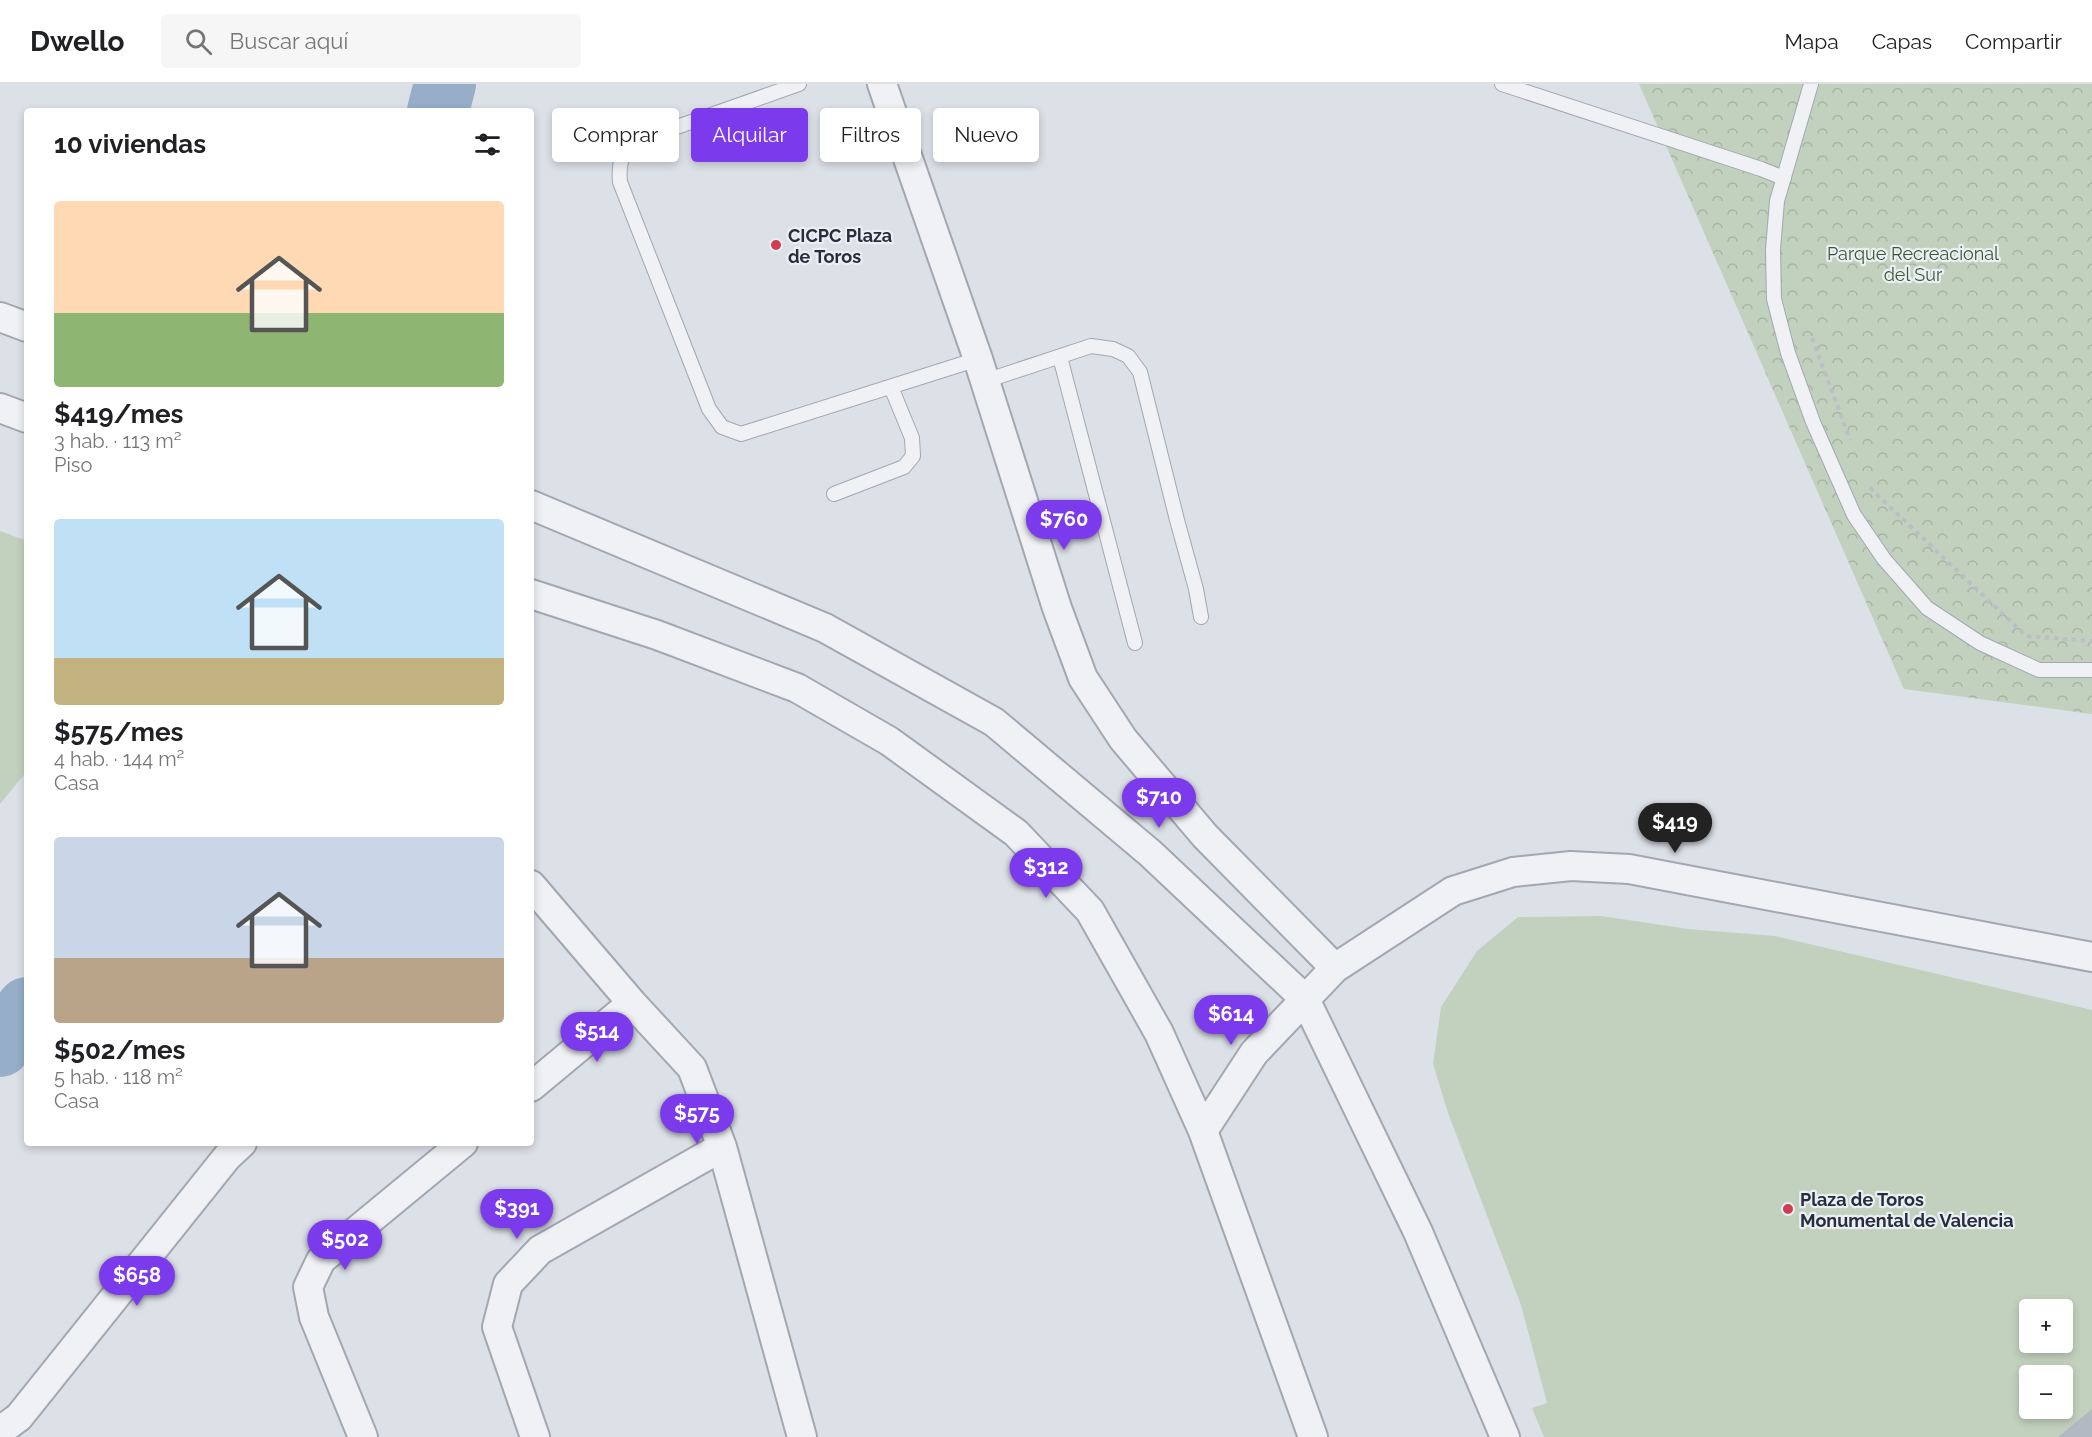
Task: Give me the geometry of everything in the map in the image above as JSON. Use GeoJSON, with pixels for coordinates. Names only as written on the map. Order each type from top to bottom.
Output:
{"type":"FeatureCollection","features":[{"type":"Feature","properties":{"kind":"street"},"geometry":{"type":"LineString","coordinates":[[882,84],[981,370],[1057,608],[1083,678],[1123,738],[1205,836],[1335,968]]}},
{"type":"Feature","properties":{"kind":"street"},"geometry":{"type":"LineString","coordinates":[[0,317],[24,326]]}},
{"type":"Feature","properties":{"kind":"street"},"geometry":{"type":"LineString","coordinates":[[0,408],[24,416]]}},
{"type":"Feature","properties":{"kind":"street"},"geometry":{"type":"LineString","coordinates":[[534,506],[825,628],[994,722],[1150,853],[1305,999],[1418,1232],[1505,1437]]}},
{"type":"Feature","properties":{"kind":"street"},"geometry":{"type":"LineString","coordinates":[[534,595],[657,635],[797,688],[889,741],[1016,833],[1090,911],[1159,1033],[1203,1131],[1313,1437]]}},
{"type":"Feature","properties":{"kind":"street"},"geometry":{"type":"LineString","coordinates":[[1203,1131],[1254,1053],[1335,968],[1453,891],[1514,872],[1571,866],[1629,869],[2092,957]]}},
{"type":"Feature","properties":{"kind":"street"},"geometry":{"type":"LineString","coordinates":[[534,889],[632,1003],[692,1068],[722,1147],[802,1437]]}},
{"type":"Feature","properties":{"kind":"street"},"geometry":{"type":"LineString","coordinates":[[534,1085],[632,1003]]}},
{"type":"Feature","properties":{"kind":"street"},"geometry":{"type":"LineString","coordinates":[[0,1431],[19,1417],[227,1157],[239,1146]]}},
{"type":"Feature","properties":{"kind":"street"},"geometry":{"type":"LineString","coordinates":[[363,1437],[314,1317],[308,1287],[321,1260],[459,1146]]}},
{"type":"Feature","properties":{"kind":"street"},"geometry":{"type":"LineString","coordinates":[[535,1437],[496,1327],[508,1284],[540,1250],[722,1147]]}},
{"type":"Feature","properties":{"kind":"lane"},"geometry":{"type":"LineString","coordinates":[[799,84],[640,140],[626,152],[618,164],[620,182],[709,410],[722,428],[741,434],[891,387],[1060,357],[1091,346],[1113,349],[1128,356],[1140,372],[1201,617]]}},
{"type":"Feature","properties":{"kind":"lane"},"geometry":{"type":"LineString","coordinates":[[1502,84],[1784,178]]}},
{"type":"Feature","properties":{"kind":"lane"},"geometry":{"type":"LineString","coordinates":[[1811,84],[1778,201],[1773,249],[1774,299],[1788,353],[1806,403],[1854,515],[1884,559],[1927,608],[1980,643],[2038,670],[2092,670]]}},
{"type":"Feature","properties":{"kind":"lane"},"geometry":{"type":"LineString","coordinates":[[1060,357],[1135,643]]}},
{"type":"Feature","properties":{"kind":"lane"},"geometry":{"type":"LineString","coordinates":[[834,494],[904,467],[913,456],[912,438],[891,387]]}},
{"type":"Feature","properties":{"kind":"path"},"geometry":{"type":"LineString","coordinates":[[1810,334],[1851,443]]}},
{"type":"Feature","properties":{"kind":"path"},"geometry":{"type":"LineString","coordinates":[[1868,486],[2026,636],[2092,641]]}},
{"type":"Feature","properties":{"kind":"green space","name":"Parque Recreacional del Sur"},"geometry":{"type":"Polygon","coordinates":[[[1639,84],[2092,84],[2092,714],[1904,689],[1639,84]]]}},
{"type":"Feature","properties":{"kind":"green space"},"geometry":{"type":"Polygon","coordinates":[[[0,531],[24,540],[24,775],[0,804],[0,531]]]}},
{"type":"Feature","properties":{"kind":"green space","name":"Plaza de Toros Monumental de Valencia"},"geometry":{"type":"Polygon","coordinates":[[[1601,916],[1688,929],[1775,936],[2092,1010],[2092,1437],[1544,1437],[1532,1408],[1547,1403],[1521,1305],[1448,1113],[1433,1064],[1441,1007],[1477,951],[1518,917],[1601,916]]]}},
{"type":"Feature","properties":{"kind":"building"},"geometry":{"type":"Polygon","coordinates":[[[2092,1409],[2092,1437],[2058,1437],[2092,1409]]]}},
{"type":"Feature","properties":{"kind":"waterway"},"geometry":{"type":"LineString","coordinates":[[439,108],[445,84]]}},
{"type":"Feature","properties":{"kind":"waterway"},"geometry":{"type":"LineString","coordinates":[[0,1046],[24,1012]]}},
{"type":"Feature","properties":{"kind":"place","name":"CICPC Plaza de Toros"},"geometry":{"type":"Point","coordinates":[776,245]}},
{"type":"Feature","properties":{"kind":"place","name":"Plaza de Toros Monumental de Valencia"},"geometry":{"type":"Point","coordinates":[1788,1209]}}]}
